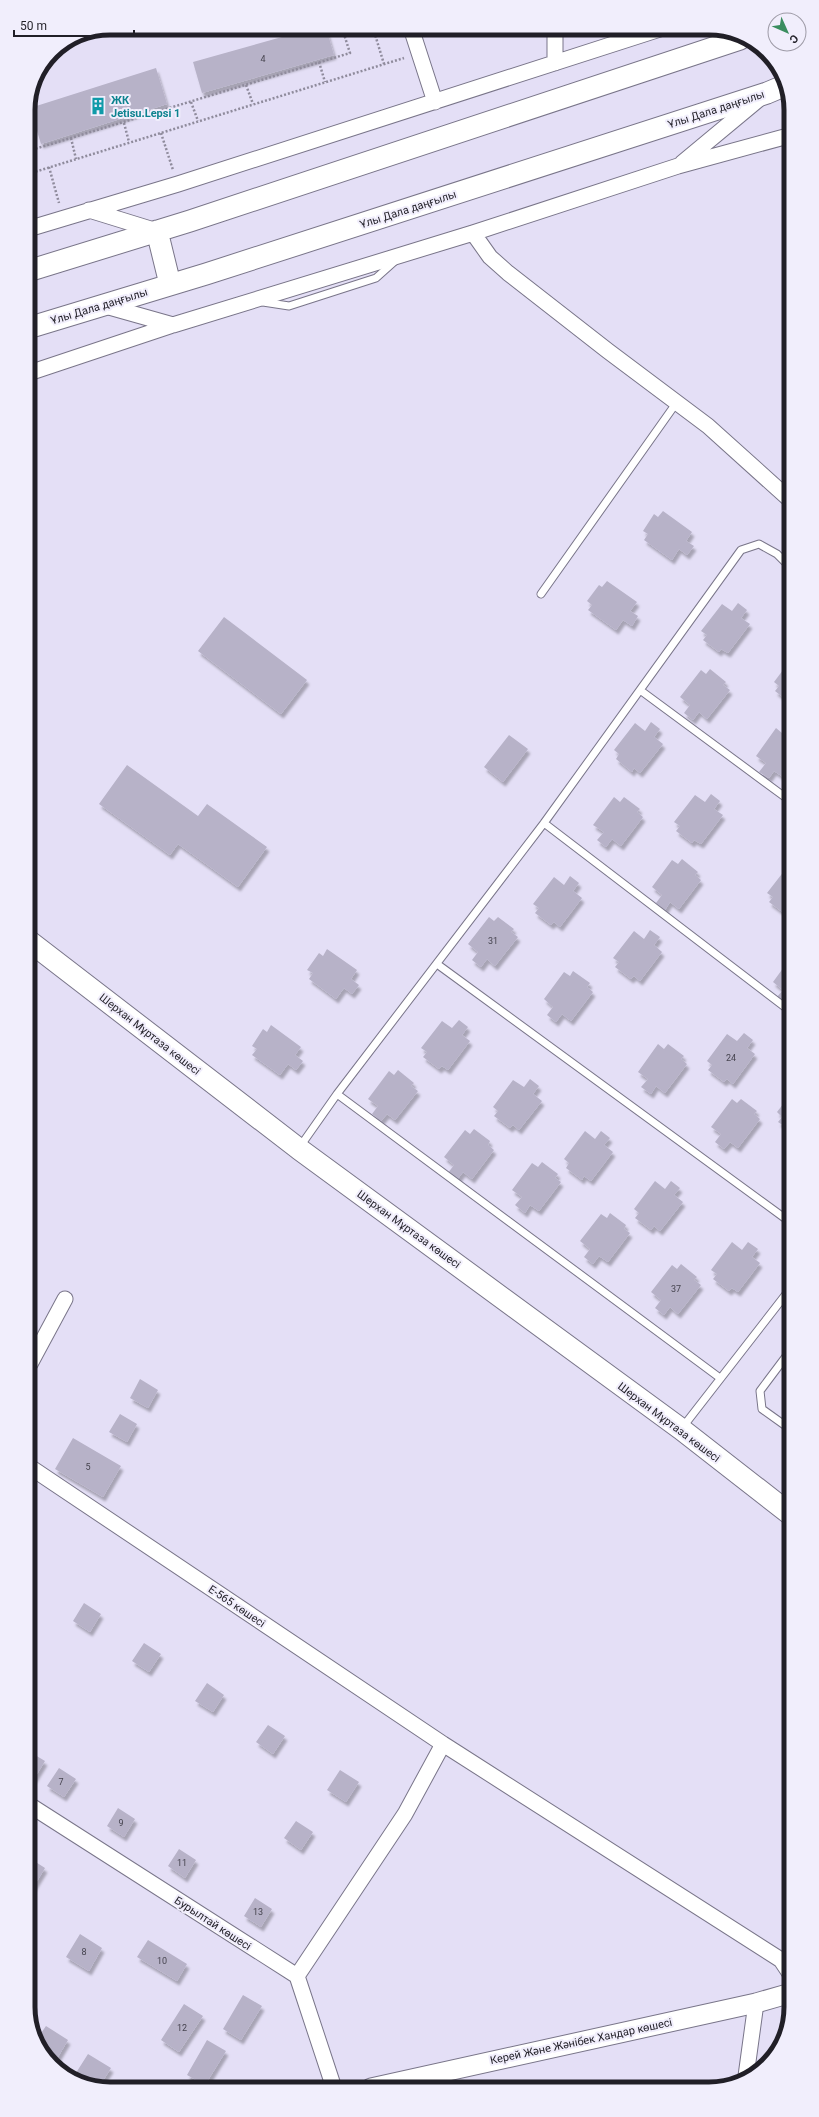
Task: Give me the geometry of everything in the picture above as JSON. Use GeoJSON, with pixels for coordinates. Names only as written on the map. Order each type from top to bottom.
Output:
{"type":"FeatureCollection","features":[{"type":"Feature","properties":{"kind":"main road"},"geometry":{"type":"LineString","coordinates":[[35,269],[736,40]]}},
{"type":"Feature","properties":{"kind":"main road","name":"Ұлы Дала даңғылы"},"geometry":{"type":"LineString","coordinates":[[35,326],[170,284],[780,87]]}},
{"type":"Feature","properties":{"kind":"main road"},"geometry":{"type":"LineString","coordinates":[[157,230],[170,284]]}},
{"type":"Feature","properties":{"kind":"main road","name":"Шерхан Мұртаза көшесі"},"geometry":{"type":"LineString","coordinates":[[35,946],[299,1148],[681,1429],[784,1509]]}},
{"type":"Feature","properties":{"kind":"street"},"geometry":{"type":"LineString","coordinates":[[413,35],[435,102]]}},
{"type":"Feature","properties":{"kind":"street"},"geometry":{"type":"LineString","coordinates":[[555,35],[556,63]]}},
{"type":"Feature","properties":{"kind":"street"},"geometry":{"type":"LineString","coordinates":[[35,227],[178,184],[641,35]]}},
{"type":"Feature","properties":{"kind":"street"},"geometry":{"type":"LineString","coordinates":[[678,166],[766,93]]}},
{"type":"Feature","properties":{"kind":"street"},"geometry":{"type":"LineString","coordinates":[[35,371],[173,325],[473,233],[678,166],[784,137]]}},
{"type":"Feature","properties":{"kind":"street"},"geometry":{"type":"LineString","coordinates":[[89,210],[157,230]]}},
{"type":"Feature","properties":{"kind":"street"},"geometry":{"type":"LineString","coordinates":[[473,233],[490,257],[508,273],[708,426],[784,494]]}},
{"type":"Feature","properties":{"kind":"street"},"geometry":{"type":"LineString","coordinates":[[101,305],[173,325]]}},
{"type":"Feature","properties":{"kind":"street"},"geometry":{"type":"LineString","coordinates":[[35,1355],[65,1299]]}},
{"type":"Feature","properties":{"kind":"street","name":"Е-565 көшесі"},"geometry":{"type":"LineString","coordinates":[[35,1470],[443,1744],[781,1960],[784,1964]]}},
{"type":"Feature","properties":{"kind":"street"},"geometry":{"type":"LineString","coordinates":[[332,2082],[296,1976],[405,1814],[443,1744]]}},
{"type":"Feature","properties":{"kind":"street","name":"Бурылтай көшесі"},"geometry":{"type":"LineString","coordinates":[[35,1809],[296,1976]]}},
{"type":"Feature","properties":{"kind":"street","name":"Керей Және Жәнібек Хандар көшесі"},"geometry":{"type":"LineString","coordinates":[[398,2082],[784,1995]]}},
{"type":"Feature","properties":{"kind":"street"},"geometry":{"type":"LineString","coordinates":[[747,2071],[756,2002]]}},
{"type":"Feature","properties":{"kind":"lane"},"geometry":{"type":"LineString","coordinates":[[541,594],[677,402]]}},
{"type":"Feature","properties":{"kind":"lane"},"geometry":{"type":"LineString","coordinates":[[299,1148],[337,1094],[544,823],[741,550],[759,544],[777,554],[784,561]]}},
{"type":"Feature","properties":{"kind":"lane"},"geometry":{"type":"LineString","coordinates":[[640,690],[784,796]]}},
{"type":"Feature","properties":{"kind":"lane"},"geometry":{"type":"LineString","coordinates":[[544,823],[784,1006]]}},
{"type":"Feature","properties":{"kind":"lane"},"geometry":{"type":"LineString","coordinates":[[437,964],[784,1218]]}},
{"type":"Feature","properties":{"kind":"lane"},"geometry":{"type":"LineString","coordinates":[[337,1094],[720,1378]]}},
{"type":"Feature","properties":{"kind":"lane"},"geometry":{"type":"LineString","coordinates":[[681,1429],[784,1297]]}},
{"type":"Feature","properties":{"kind":"lane"},"geometry":{"type":"LineString","coordinates":[[784,1359],[760,1391],[762,1409],[784,1425]]}},
{"type":"Feature","properties":{"kind":"path"},"geometry":{"type":"LineString","coordinates":[[35,149],[350,53],[344,35]]}},
{"type":"Feature","properties":{"kind":"path"},"geometry":{"type":"LineString","coordinates":[[375,35],[384,64]]}},
{"type":"Feature","properties":{"kind":"path"},"geometry":{"type":"LineString","coordinates":[[35,172],[419,53]]}},
{"type":"Feature","properties":{"kind":"path"},"geometry":{"type":"LineString","coordinates":[[319,62],[324,82]]}},
{"type":"Feature","properties":{"kind":"path"},"geometry":{"type":"LineString","coordinates":[[246,85],[252,104]]}},
{"type":"Feature","properties":{"kind":"path"},"geometry":{"type":"LineString","coordinates":[[192,102],[198,121]]}},
{"type":"Feature","properties":{"kind":"path"},"geometry":{"type":"LineString","coordinates":[[124,123],[129,142]]}},
{"type":"Feature","properties":{"kind":"path"},"geometry":{"type":"LineString","coordinates":[[161,133],[178,184]]}},
{"type":"Feature","properties":{"kind":"path"},"geometry":{"type":"LineString","coordinates":[[72,138],[76,159]]}},
{"type":"Feature","properties":{"kind":"path"},"geometry":{"type":"LineString","coordinates":[[49,167],[64,218]]}},
{"type":"Feature","properties":{"kind":"building"},"geometry":{"type":"Polygon","coordinates":[[[289,35],[328,35],[334,55],[202,93],[193,62],[289,35]]]}},
{"type":"Feature","properties":{"kind":"building","name":"ЖК Jetisu.Lepsi 1"},"geometry":{"type":"Polygon","coordinates":[[[156,68],[167,104],[41,144],[35,124],[35,106],[156,68]]]}},
{"type":"Feature","properties":{"kind":"building"},"geometry":{"type":"Polygon","coordinates":[[[663,511],[692,532],[686,541],[694,546],[687,555],[679,549],[672,560],[644,540],[648,534],[643,531],[654,514],[658,517],[663,511]]]}},
{"type":"Feature","properties":{"kind":"building"},"geometry":{"type":"Polygon","coordinates":[[[607,581],[637,602],[630,611],[638,616],[632,626],[623,620],[616,630],[588,610],[592,605],[587,601],[599,585],[602,587],[607,581]]]}},
{"type":"Feature","properties":{"kind":"building"},"geometry":{"type":"Polygon","coordinates":[[[738,603],[747,610],[741,618],[750,624],[728,653],[721,649],[719,652],[703,640],[707,635],[701,631],[722,604],[732,611],[738,603]]]}},
{"type":"Feature","properties":{"kind":"building"},"geometry":{"type":"Polygon","coordinates":[[[224,617],[307,680],[281,714],[198,651],[224,617]]]}},
{"type":"Feature","properties":{"kind":"building"},"geometry":{"type":"Polygon","coordinates":[[[710,669],[726,682],[723,685],[730,690],[707,719],[699,712],[693,720],[684,713],[690,705],[680,697],[701,670],[706,674],[710,669]]]}},
{"type":"Feature","properties":{"kind":"building"},"geometry":{"type":"Polygon","coordinates":[[[784,669],[784,698],[775,691],[779,686],[774,682],[784,669]]]}},
{"type":"Feature","properties":{"kind":"building"},"geometry":{"type":"Polygon","coordinates":[[[651,722],[660,729],[654,737],[663,744],[640,773],[634,768],[632,772],[616,759],[619,754],[614,750],[635,723],[645,731],[651,722]]]}},
{"type":"Feature","properties":{"kind":"building"},"geometry":{"type":"Polygon","coordinates":[[[776,728],[782,733],[784,730],[783,777],[774,771],[769,778],[759,772],[766,763],[756,756],[776,728]]]}},
{"type":"Feature","properties":{"kind":"building"},"geometry":{"type":"Polygon","coordinates":[[[509,735],[528,749],[503,782],[484,767],[509,735]]]}},
{"type":"Feature","properties":{"kind":"building"},"geometry":{"type":"Polygon","coordinates":[[[127,765],[198,816],[207,804],[267,847],[238,887],[178,844],[170,855],[99,804],[127,765]]]}},
{"type":"Feature","properties":{"kind":"building"},"geometry":{"type":"Polygon","coordinates":[[[711,794],[720,801],[714,809],[723,815],[701,844],[694,840],[692,843],[676,831],[680,826],[674,822],[695,795],[705,802],[711,794]]]}},
{"type":"Feature","properties":{"kind":"building"},"geometry":{"type":"Polygon","coordinates":[[[614,797],[620,802],[624,797],[640,809],[637,812],[643,817],[621,846],[612,839],[606,847],[597,840],[604,832],[593,825],[614,797]]]}},
{"type":"Feature","properties":{"kind":"building"},"geometry":{"type":"Polygon","coordinates":[[[682,859],[698,872],[695,875],[701,880],[679,909],[670,902],[665,910],[656,903],[662,895],[652,887],[672,860],[678,864],[682,859]]]}},
{"type":"Feature","properties":{"kind":"building"},"geometry":{"type":"Polygon","coordinates":[[[784,871],[784,913],[769,902],[773,897],[767,893],[784,871]]]}},
{"type":"Feature","properties":{"kind":"building"},"geometry":{"type":"Polygon","coordinates":[[[570,876],[579,883],[573,891],[582,898],[560,927],[554,922],[551,925],[535,913],[539,908],[533,904],[554,877],[564,885],[570,876]]]}},
{"type":"Feature","properties":{"kind":"building"},"geometry":{"type":"Polygon","coordinates":[[[489,917],[494,921],[498,917],[514,929],[511,932],[518,937],[495,966],[487,959],[481,967],[472,960],[478,952],[468,944],[489,917]]]}},
{"type":"Feature","properties":{"kind":"building"},"geometry":{"type":"Polygon","coordinates":[[[650,930],[660,937],[654,945],[662,952],[640,981],[634,976],[631,979],[615,967],[619,962],[613,958],[634,931],[644,939],[650,930]]]}},
{"type":"Feature","properties":{"kind":"building"},"geometry":{"type":"Polygon","coordinates":[[[327,949],[357,970],[351,979],[359,985],[352,994],[344,988],[336,999],[309,979],[313,973],[307,970],[319,953],[323,956],[327,949]]]}},
{"type":"Feature","properties":{"kind":"building"},"geometry":{"type":"Polygon","coordinates":[[[784,967],[784,1004],[776,998],[783,990],[773,982],[784,967]]]}},
{"type":"Feature","properties":{"kind":"building"},"geometry":{"type":"Polygon","coordinates":[[[573,971],[590,983],[587,987],[593,992],[571,1021],[562,1014],[556,1022],[547,1015],[553,1007],[544,999],[564,972],[570,976],[573,971]]]}},
{"type":"Feature","properties":{"kind":"building"},"geometry":{"type":"Polygon","coordinates":[[[459,1020],[468,1027],[462,1035],[470,1041],[448,1070],[442,1066],[439,1069],[423,1057],[427,1052],[421,1048],[442,1021],[452,1028],[459,1020]]]}},
{"type":"Feature","properties":{"kind":"building"},"geometry":{"type":"Polygon","coordinates":[[[271,1025],[301,1047],[295,1055],[303,1061],[296,1070],[288,1064],[280,1075],[252,1055],[257,1049],[252,1046],[263,1029],[267,1032],[271,1025]]]}},
{"type":"Feature","properties":{"kind":"building"},"geometry":{"type":"Polygon","coordinates":[[[744,1033],[753,1040],[747,1048],[755,1054],[733,1084],[727,1079],[724,1082],[708,1070],[712,1065],[707,1061],[727,1034],[737,1041],[744,1033]]]}},
{"type":"Feature","properties":{"kind":"building"},"geometry":{"type":"Polygon","coordinates":[[[658,1044],[664,1049],[668,1044],[684,1056],[681,1059],[687,1064],[665,1093],[656,1086],[651,1094],[641,1087],[648,1079],[638,1072],[658,1044]]]}},
{"type":"Feature","properties":{"kind":"building"},"geometry":{"type":"Polygon","coordinates":[[[398,1070],[414,1083],[411,1086],[418,1091],[395,1120],[387,1114],[381,1121],[372,1114],[378,1106],[368,1099],[389,1071],[394,1075],[398,1070]]]}},
{"type":"Feature","properties":{"kind":"building"},"geometry":{"type":"Polygon","coordinates":[[[530,1079],[539,1086],[533,1094],[542,1101],[519,1130],[513,1125],[510,1128],[494,1116],[498,1111],[493,1107],[513,1080],[524,1087],[530,1079]]]}},
{"type":"Feature","properties":{"kind":"building"},"geometry":{"type":"Polygon","coordinates":[[[732,1099],[737,1103],[741,1099],[757,1111],[754,1114],[760,1119],[738,1148],[730,1142],[724,1149],[715,1142],[721,1134],[711,1127],[732,1099]]]}},
{"type":"Feature","properties":{"kind":"building"},"geometry":{"type":"Polygon","coordinates":[[[784,1103],[784,1126],[778,1122],[782,1117],[777,1112],[784,1103]]]}},
{"type":"Feature","properties":{"kind":"building"},"geometry":{"type":"Polygon","coordinates":[[[474,1129],[490,1141],[488,1145],[494,1150],[472,1179],[463,1172],[457,1180],[448,1173],[454,1165],[444,1157],[465,1130],[470,1134],[474,1129]]]}},
{"type":"Feature","properties":{"kind":"building"},"geometry":{"type":"Polygon","coordinates":[[[585,1131],[595,1139],[601,1131],[610,1138],[604,1145],[613,1152],[591,1181],[584,1176],[582,1180],[566,1168],[569,1163],[564,1159],[585,1131]]]}},
{"type":"Feature","properties":{"kind":"building"},"geometry":{"type":"Polygon","coordinates":[[[542,1162],[558,1174],[555,1178],[561,1182],[539,1211],[530,1205],[525,1213],[515,1205],[522,1197],[512,1190],[532,1163],[538,1167],[542,1162]]]}},
{"type":"Feature","properties":{"kind":"building"},"geometry":{"type":"Polygon","coordinates":[[[655,1181],[665,1189],[671,1181],[680,1188],[674,1195],[683,1202],[660,1231],[654,1226],[651,1230],[635,1218],[639,1213],[634,1209],[655,1181]]]}},
{"type":"Feature","properties":{"kind":"building"},"geometry":{"type":"Polygon","coordinates":[[[610,1213],[626,1225],[624,1229],[630,1233],[608,1262],[599,1256],[593,1264],[584,1257],[590,1249],[580,1241],[601,1214],[607,1218],[610,1213]]]}},
{"type":"Feature","properties":{"kind":"building"},"geometry":{"type":"Polygon","coordinates":[[[732,1242],[742,1250],[748,1242],[758,1249],[752,1257],[760,1263],[738,1292],[732,1288],[729,1291],[713,1279],[717,1274],[711,1270],[732,1242]]]}},
{"type":"Feature","properties":{"kind":"building"},"geometry":{"type":"Polygon","coordinates":[[[681,1264],[697,1277],[694,1280],[701,1285],[678,1314],[670,1307],[664,1315],[655,1308],[661,1300],[651,1292],[672,1265],[677,1269],[681,1264]]]}},
{"type":"Feature","properties":{"kind":"building"},"geometry":{"type":"Polygon","coordinates":[[[140,1379],[158,1390],[148,1408],[130,1398],[140,1379]]]}},
{"type":"Feature","properties":{"kind":"building"},"geometry":{"type":"Polygon","coordinates":[[[120,1414],[137,1424],[127,1442],[109,1432],[120,1414]]]}},
{"type":"Feature","properties":{"kind":"building"},"geometry":{"type":"Polygon","coordinates":[[[73,1438],[121,1466],[103,1497],[55,1469],[73,1438]]]}},
{"type":"Feature","properties":{"kind":"building"},"geometry":{"type":"Polygon","coordinates":[[[84,1603],[101,1614],[90,1632],[73,1621],[84,1603]]]}},
{"type":"Feature","properties":{"kind":"building"},"geometry":{"type":"Polygon","coordinates":[[[144,1643],[161,1654],[149,1672],[132,1661],[144,1643]]]}},
{"type":"Feature","properties":{"kind":"building"},"geometry":{"type":"Polygon","coordinates":[[[207,1683],[224,1695],[213,1712],[195,1701],[207,1683]]]}},
{"type":"Feature","properties":{"kind":"building"},"geometry":{"type":"Polygon","coordinates":[[[268,1725],[285,1736],[273,1754],[256,1742],[268,1725]]]}},
{"type":"Feature","properties":{"kind":"building"},"geometry":{"type":"Polygon","coordinates":[[[35,1755],[45,1761],[35,1777],[35,1755]]]}},
{"type":"Feature","properties":{"kind":"building"},"geometry":{"type":"Polygon","coordinates":[[[59,1768],[76,1779],[64,1797],[47,1786],[59,1768]]]}},
{"type":"Feature","properties":{"kind":"building"},"geometry":{"type":"Polygon","coordinates":[[[340,1770],[359,1782],[346,1802],[327,1790],[340,1770]]]}},
{"type":"Feature","properties":{"kind":"building"},"geometry":{"type":"Polygon","coordinates":[[[118,1808],[135,1819],[124,1837],[107,1826],[118,1808]]]}},
{"type":"Feature","properties":{"kind":"building"},"geometry":{"type":"Polygon","coordinates":[[[296,1821],[313,1832],[301,1850],[284,1838],[296,1821]]]}},
{"type":"Feature","properties":{"kind":"building"},"geometry":{"type":"Polygon","coordinates":[[[179,1849],[196,1860],[185,1878],[168,1866],[179,1849]]]}},
{"type":"Feature","properties":{"kind":"building"},"geometry":{"type":"Polygon","coordinates":[[[35,1862],[45,1868],[35,1884],[35,1862]]]}},
{"type":"Feature","properties":{"kind":"building"},"geometry":{"type":"Polygon","coordinates":[[[255,1898],[272,1909],[261,1927],[244,1916],[255,1898]]]}},
{"type":"Feature","properties":{"kind":"building"},"geometry":{"type":"Polygon","coordinates":[[[80,1934],[102,1948],[89,1971],[66,1957],[80,1934]]]}},
{"type":"Feature","properties":{"kind":"building"},"geometry":{"type":"Polygon","coordinates":[[[148,1940],[187,1964],[177,1981],[137,1957],[148,1940]]]}},
{"type":"Feature","properties":{"kind":"building"},"geometry":{"type":"Polygon","coordinates":[[[243,1995],[262,2006],[241,2040],[223,2029],[243,1995]]]}},
{"type":"Feature","properties":{"kind":"building"},"geometry":{"type":"Polygon","coordinates":[[[184,2004],[203,2016],[179,2052],[161,2040],[184,2004]]]}},
{"type":"Feature","properties":{"kind":"building"},"geometry":{"type":"Polygon","coordinates":[[[46,2026],[68,2040],[56,2059],[50,2053],[40,2034],[46,2026]]]}},
{"type":"Feature","properties":{"kind":"building"},"geometry":{"type":"Polygon","coordinates":[[[207,2040],[226,2051],[207,2082],[200,2082],[187,2075],[207,2040]]]}},
{"type":"Feature","properties":{"kind":"building"},"geometry":{"type":"Polygon","coordinates":[[[88,2054],[111,2068],[102,2082],[95,2081],[76,2074],[88,2054]]]}},
{"type":"Feature","properties":{"kind":"place","name":"ЖК Jetisu.Lepsi 1"},"geometry":{"type":"Point","coordinates":[98,106]}}]}
